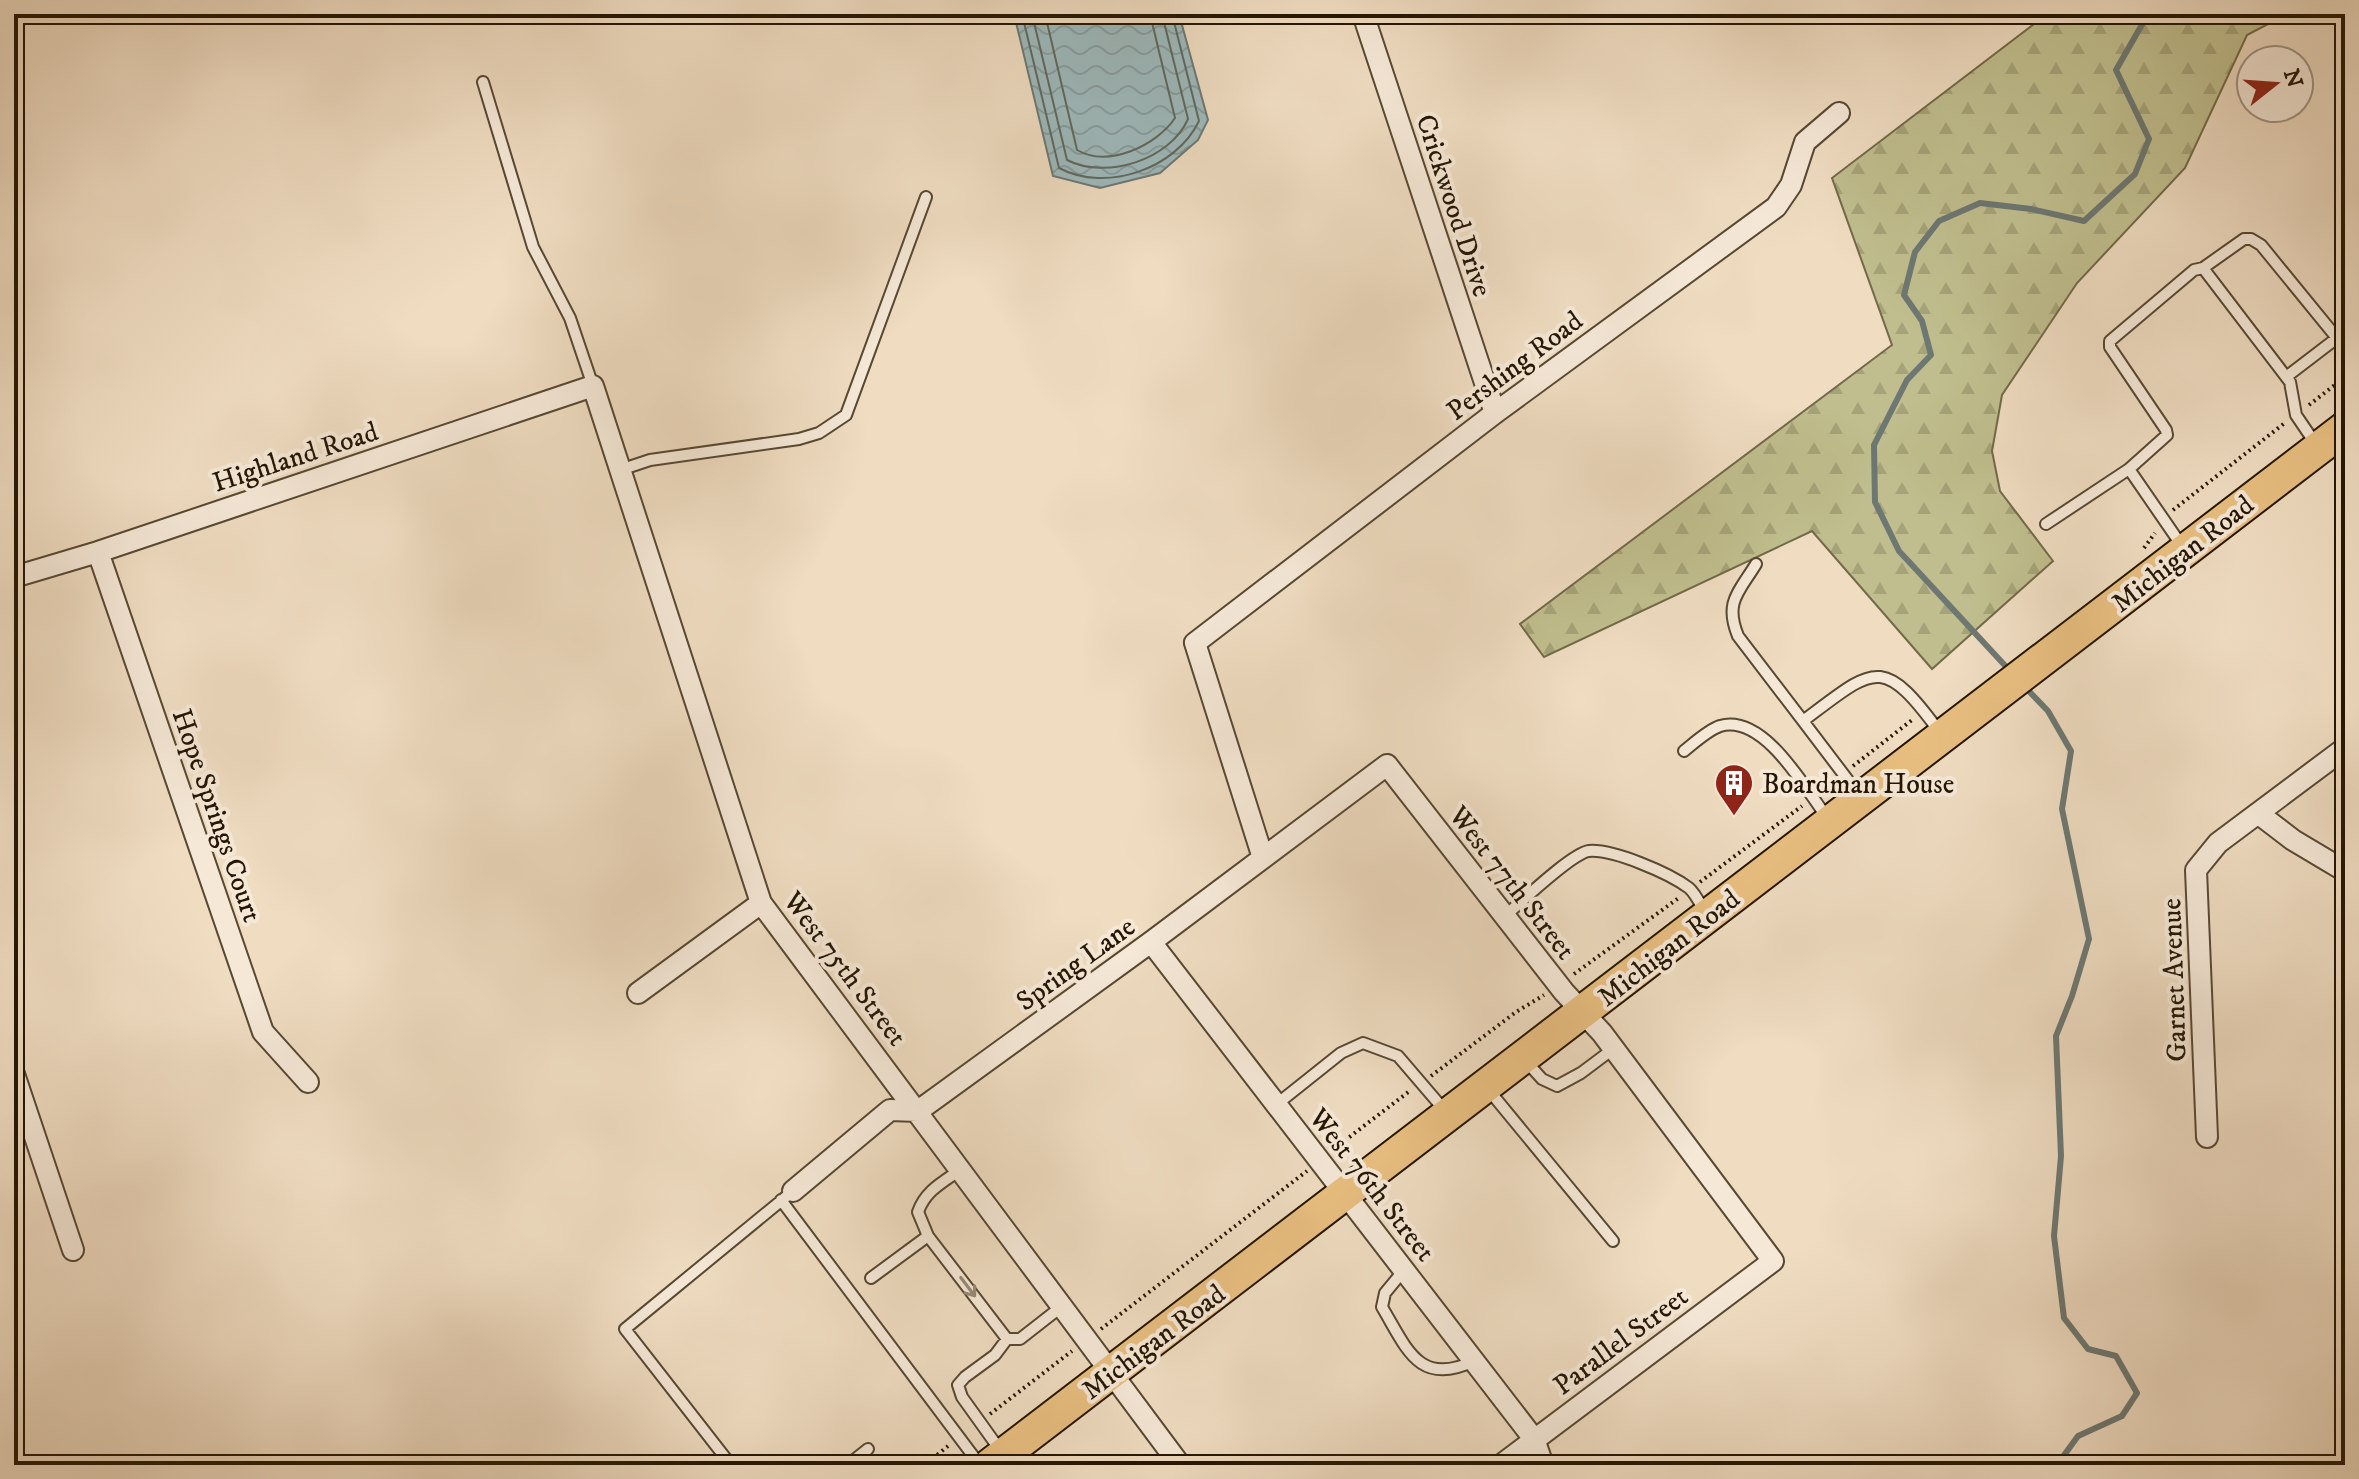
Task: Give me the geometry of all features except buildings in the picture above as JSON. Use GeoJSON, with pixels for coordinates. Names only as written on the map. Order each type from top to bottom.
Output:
{"type":"FeatureCollection","features":[{"type":"Feature","properties":{"kind":"main road","name":"Michigan Road"},"geometry":{"type":"LineString","coordinates":[[991,1462],[1708,916],[1852,785],[1934,724],[1975,710],[2345,428]]}},
{"type":"Feature","properties":{"kind":"street","name":"Crickwood Drive"},"geometry":{"type":"LineString","coordinates":[[1363,14],[1495,413]]}},
{"type":"Feature","properties":{"kind":"street","name":"Pershing Road"},"geometry":{"type":"LineString","coordinates":[[1263,858],[1195,643],[1495,413],[1776,207],[1791,185],[1805,142],[1839,113]]}},
{"type":"Feature","properties":{"kind":"street","name":"West 75th Street"},"geometry":{"type":"LineString","coordinates":[[593,386],[761,903],[1180,1465]]}},
{"type":"Feature","properties":{"kind":"street","name":"Highland Road"},"geometry":{"type":"LineString","coordinates":[[14,577],[98,552],[593,386]]}},
{"type":"Feature","properties":{"kind":"street","name":"Hope Springs Court"},"geometry":{"type":"LineString","coordinates":[[98,552],[263,1032],[308,1082]]}},
{"type":"Feature","properties":{"kind":"street","name":"Garnet Avenue"},"geometry":{"type":"LineString","coordinates":[[2207,1137],[2196,870],[2218,843],[2345,748]]}},
{"type":"Feature","properties":{"kind":"street","name":"Spring Lane"},"geometry":{"type":"LineString","coordinates":[[787,1195],[890,1110],[918,1111],[1387,765]]}},
{"type":"Feature","properties":{"kind":"street","name":"West 77th Street"},"geometry":{"type":"LineString","coordinates":[[1387,765],[1559,985],[1613,1049],[1773,1261]]}},
{"type":"Feature","properties":{"kind":"street"},"geometry":{"type":"LineString","coordinates":[[2259,814],[2293,840],[2345,871]]}},
{"type":"Feature","properties":{"kind":"street"},"geometry":{"type":"LineString","coordinates":[[638,993],[761,903]]}},
{"type":"Feature","properties":{"kind":"street","name":"West 76th Street"},"geometry":{"type":"LineString","coordinates":[[1151,942],[1534,1439],[1543,1465]]}},
{"type":"Feature","properties":{"kind":"street"},"geometry":{"type":"LineString","coordinates":[[14,1074],[73,1250]]}},
{"type":"Feature","properties":{"kind":"street","name":"Parallel Street"},"geometry":{"type":"LineString","coordinates":[[1501,1465],[1773,1261]]}},
{"type":"Feature","properties":{"kind":"lane"},"geometry":{"type":"LineString","coordinates":[[483,82],[533,247],[570,318],[593,386]]}},
{"type":"Feature","properties":{"kind":"lane"},"geometry":{"type":"LineString","coordinates":[[620,470],[650,460],[799,439],[819,433],[846,415],[926,197]]}},
{"type":"Feature","properties":{"kind":"lane"},"geometry":{"type":"LineString","coordinates":[[2046,524],[2129,469],[2167,435],[2110,347],[2110,341],[2194,270],[2203,268],[2244,239],[2261,245],[2341,335],[2286,377]]}},
{"type":"Feature","properties":{"kind":"lane"},"geometry":{"type":"LineString","coordinates":[[2203,268],[2290,382],[2296,415],[2319,448]]}},
{"type":"Feature","properties":{"kind":"lane"},"geometry":{"type":"LineString","coordinates":[[2129,469],[2185,550]]}},
{"type":"Feature","properties":{"kind":"lane"},"geometry":{"type":"LineString","coordinates":[[1756,564],[1731,604],[1732,622],[1738,636],[1852,785]]}},
{"type":"Feature","properties":{"kind":"lane"},"geometry":{"type":"LineString","coordinates":[[1803,721],[1856,682],[1879,675],[1894,681],[1934,724]]}},
{"type":"Feature","properties":{"kind":"lane"},"geometry":{"type":"LineString","coordinates":[[1684,751],[1720,726],[1736,725],[1752,731],[1784,757],[1821,810]]}},
{"type":"Feature","properties":{"kind":"lane"},"geometry":{"type":"LineString","coordinates":[[1505,916],[1573,858],[1588,851],[1651,868],[1691,889],[1708,916]]}},
{"type":"Feature","properties":{"kind":"lane"},"geometry":{"type":"LineString","coordinates":[[1277,1104],[1341,1053],[1363,1043],[1398,1056],[1448,1115]]}},
{"type":"Feature","properties":{"kind":"lane"},"geometry":{"type":"LineString","coordinates":[[1523,1058],[1542,1079],[1557,1086],[1613,1049]]}},
{"type":"Feature","properties":{"kind":"lane"},"geometry":{"type":"LineString","coordinates":[[1486,1086],[1613,1241]]}},
{"type":"Feature","properties":{"kind":"lane"},"geometry":{"type":"LineString","coordinates":[[960,1170],[930,1191],[918,1212],[928,1236],[1007,1339]]}},
{"type":"Feature","properties":{"kind":"lane"},"geometry":{"type":"LineString","coordinates":[[731,1465],[625,1329],[787,1195],[959,1437],[991,1462]]}},
{"type":"Feature","properties":{"kind":"lane"},"geometry":{"type":"LineString","coordinates":[[871,1278],[928,1236]]}},
{"type":"Feature","properties":{"kind":"lane"},"geometry":{"type":"LineString","coordinates":[[1404,1270],[1385,1293],[1382,1307],[1401,1338],[1424,1367],[1444,1372],[1474,1361]]}},
{"type":"Feature","properties":{"kind":"lane"},"geometry":{"type":"LineString","coordinates":[[1007,1339],[1020,1339],[1061,1307]]}},
{"type":"Feature","properties":{"kind":"lane"},"geometry":{"type":"LineString","coordinates":[[991,1462],[979,1422],[962,1397],[958,1385],[995,1355],[1007,1339]]}},
{"type":"Feature","properties":{"kind":"lane"},"geometry":{"type":"LineString","coordinates":[[848,1465],[868,1449]]}},
{"type":"Feature","properties":{"kind":"path"},"geometry":{"type":"LineString","coordinates":[[2139,555],[2174,508],[2345,377]]}},
{"type":"Feature","properties":{"kind":"path"},"geometry":{"type":"LineString","coordinates":[[1852,785],[1902,725],[1934,724]]}},
{"type":"Feature","properties":{"kind":"path"},"geometry":{"type":"LineString","coordinates":[[979,1422],[1321,1161],[1342,1141],[1516,1012],[1559,985],[1691,889],[1821,810]]}},
{"type":"Feature","properties":{"kind":"path"},"geometry":{"type":"LineString","coordinates":[[931,1465],[937,1455],[959,1437]]}},
{"type":"Feature","properties":{"kind":"green space"},"geometry":{"type":"Polygon","coordinates":[[[2047,14],[2287,14],[2247,35],[2243,44],[2235,44],[2235,61],[2185,168],[2077,283],[2002,395],[1992,451],[2000,491],[2053,561],[1932,669],[1812,531],[1544,657],[1520,624],[1892,345],[1832,178],[2047,14]]]}},
{"type":"Feature","properties":{"kind":"water"},"geometry":{"type":"Polygon","coordinates":[[[1014,14],[1179,14],[1208,120],[1198,140],[1160,173],[1100,188],[1053,176],[1014,14]]]}},
{"type":"Feature","properties":{"kind":"waterway"},"geometry":{"type":"LineString","coordinates":[[2011,672],[1899,551],[1875,502],[1874,445],[1907,380],[1931,355],[1922,321],[1904,295],[1915,252],[1939,221],[1980,203],[2031,209],[2084,221],[2135,174],[2149,139],[2116,70],[2148,14]]}},
{"type":"Feature","properties":{"kind":"waterway"},"geometry":{"type":"LineString","coordinates":[[2024,686],[2048,711],[2071,751],[2062,809],[2089,939],[2056,1036],[2061,1156],[2054,1236],[2064,1318],[2088,1349],[2116,1356],[2137,1393],[2122,1416],[2078,1436],[2057,1465]]}},
{"type":"Feature","properties":{"kind":"place","name":"Boardman House"},"geometry":{"type":"Point","coordinates":[1734,817]}}]}
